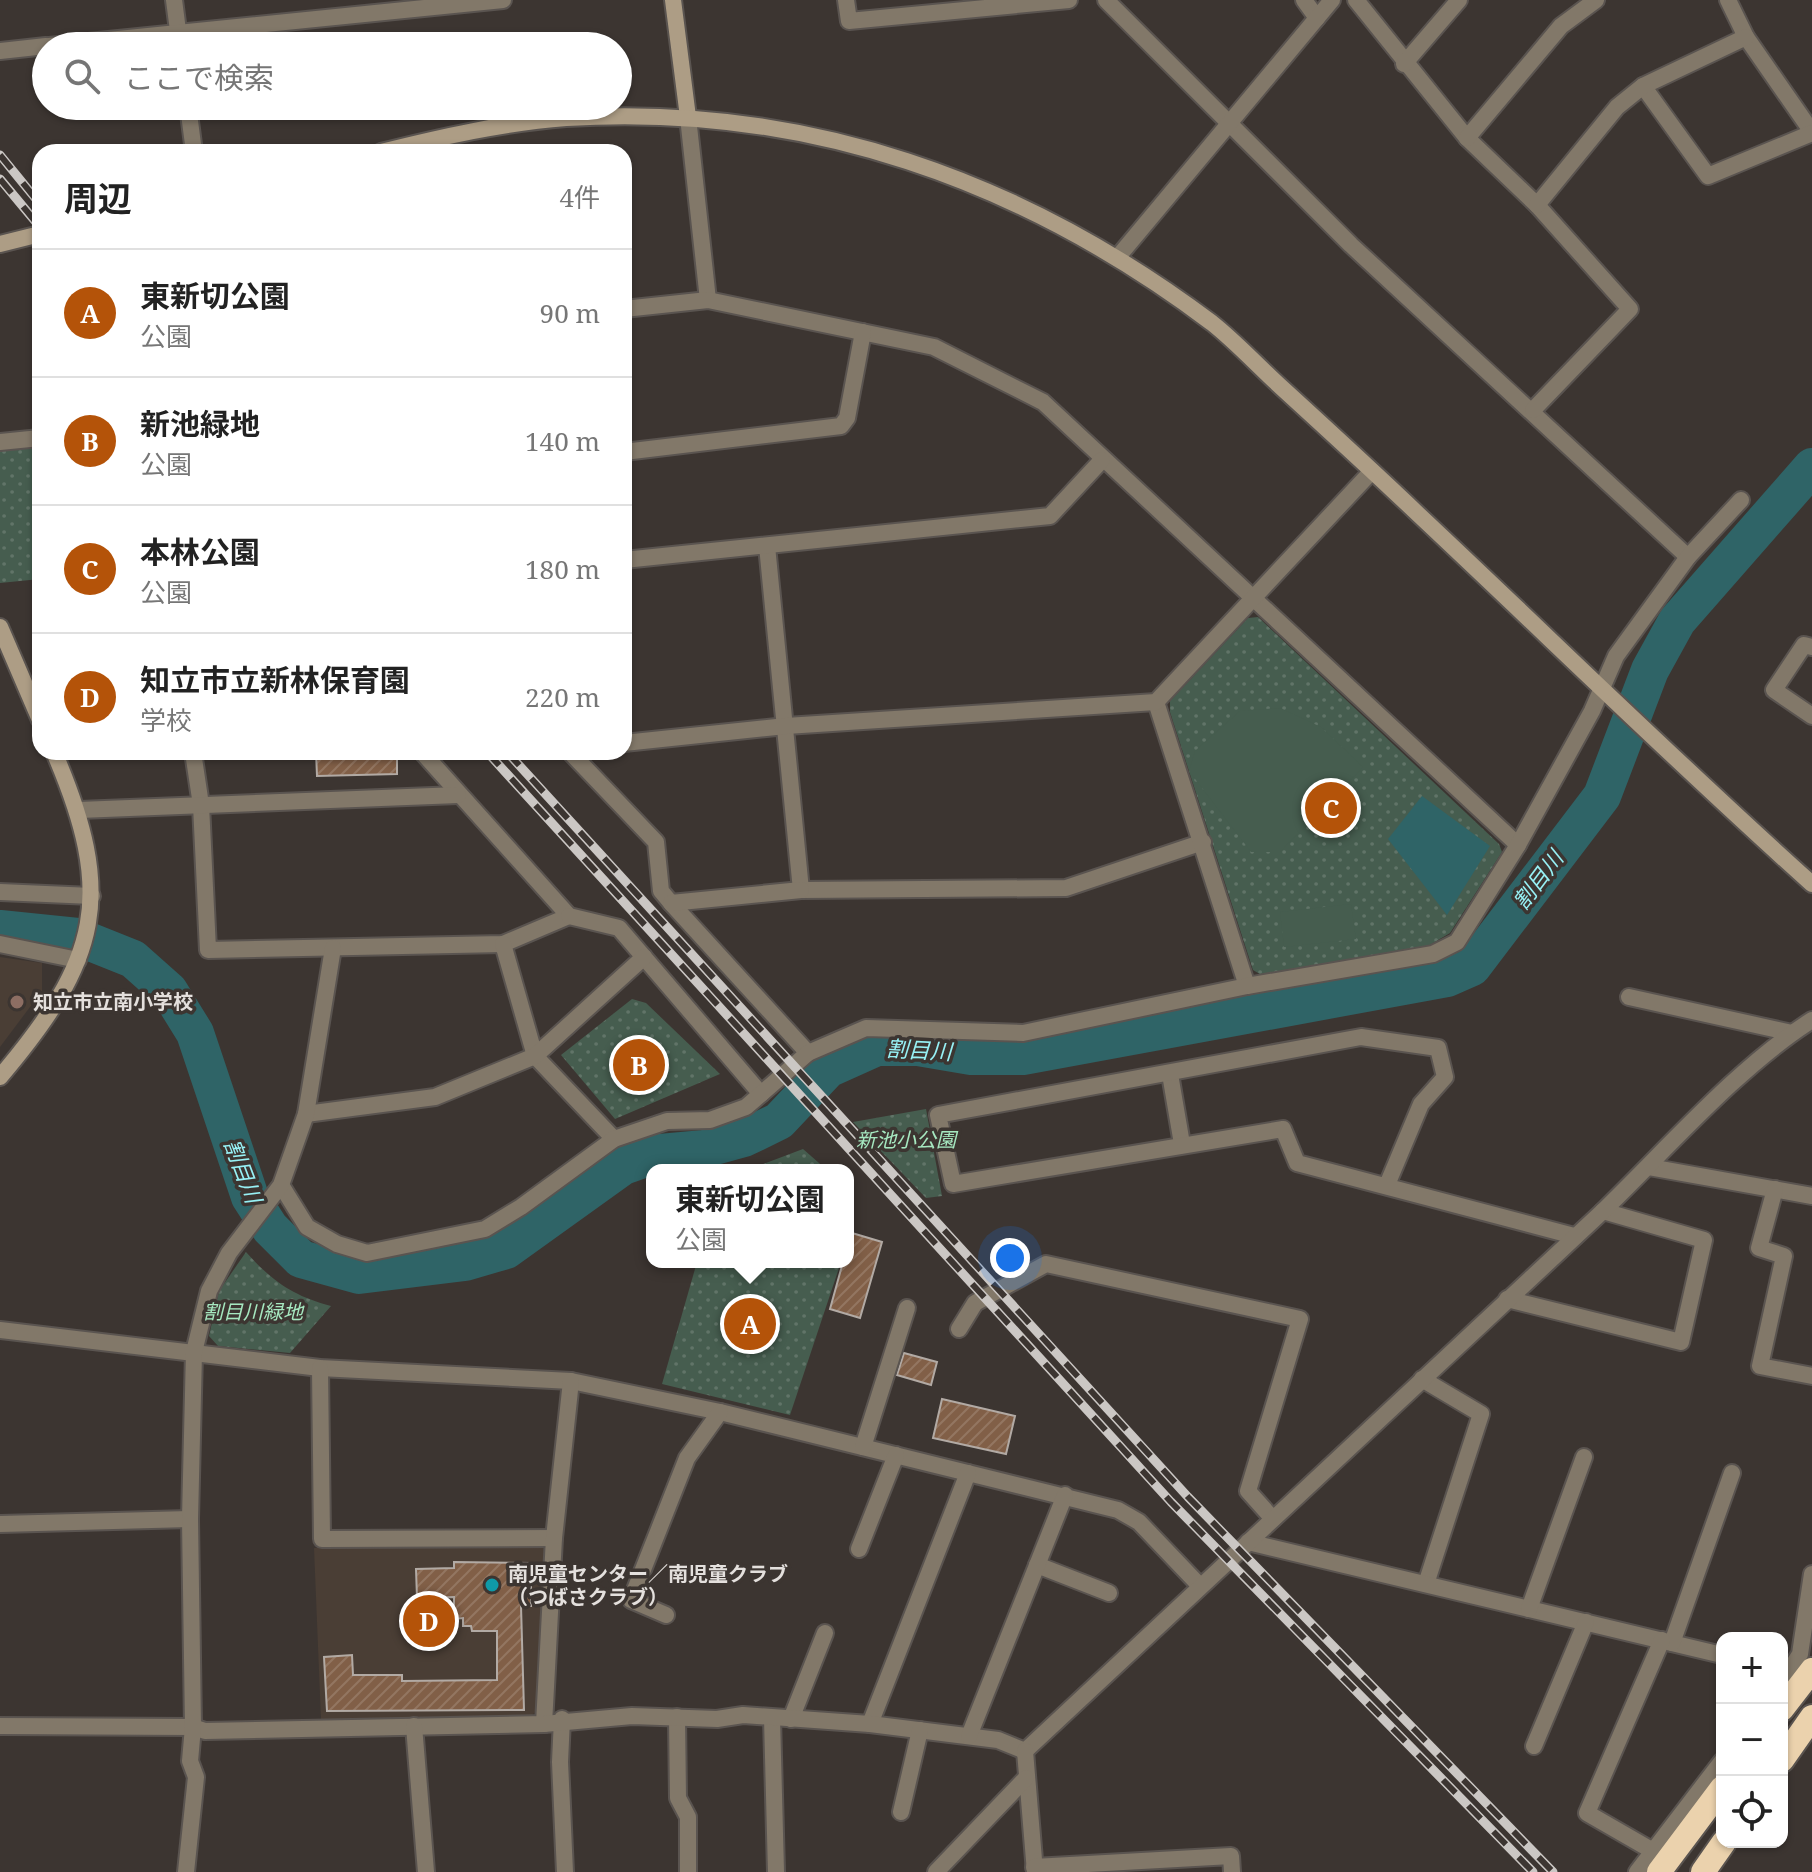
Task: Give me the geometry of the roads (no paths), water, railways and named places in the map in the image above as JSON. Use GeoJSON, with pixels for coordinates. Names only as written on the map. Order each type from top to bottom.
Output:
{"type":"FeatureCollection","features":[{"type":"Feature","properties":{"kind":"highway"},"geometry":{"type":"LineString","coordinates":[[1783,1704],[1792,1673]]}},
{"type":"Feature","properties":{"kind":"highway"},"geometry":{"type":"LineString","coordinates":[[1788,1751],[1812,1717]]}},
{"type":"Feature","properties":{"kind":"highway"},"geometry":{"type":"LineString","coordinates":[[1656,1862],[1716,1795]]}},
{"type":"Feature","properties":{"kind":"highway"},"geometry":{"type":"LineString","coordinates":[[1703,1872],[1720,1848]]}},
{"type":"Feature","properties":{"kind":"street"},"geometry":{"type":"LineString","coordinates":[[174,0],[178,32]]}},
{"type":"Feature","properties":{"kind":"street"},"geometry":{"type":"LineString","coordinates":[[237,32],[503,0]]}},
{"type":"Feature","properties":{"kind":"street"},"geometry":{"type":"LineString","coordinates":[[673,0],[708,300]]}},
{"type":"Feature","properties":{"kind":"street"},"geometry":{"type":"LineString","coordinates":[[846,0],[849,21],[1069,0]]}},
{"type":"Feature","properties":{"kind":"street"},"geometry":{"type":"LineString","coordinates":[[1106,0],[1351,245],[1533,410],[1688,557]]}},
{"type":"Feature","properties":{"kind":"street"},"geometry":{"type":"LineString","coordinates":[[1304,0],[1317,18]]}},
{"type":"Feature","properties":{"kind":"street"},"geometry":{"type":"LineString","coordinates":[[1117,258],[1332,0]]}},
{"type":"Feature","properties":{"kind":"street"},"geometry":{"type":"LineString","coordinates":[[1356,0],[1404,64],[1467,138],[1537,205],[1630,309],[1533,410]]}},
{"type":"Feature","properties":{"kind":"street"},"geometry":{"type":"LineString","coordinates":[[1404,64],[1459,0]]}},
{"type":"Feature","properties":{"kind":"street"},"geometry":{"type":"LineString","coordinates":[[1467,138],[1561,26],[1596,0]]}},
{"type":"Feature","properties":{"kind":"street"},"geometry":{"type":"LineString","coordinates":[[1643,86],[1708,176],[1812,132],[1746,37],[1728,0]]}},
{"type":"Feature","properties":{"kind":"street"},"geometry":{"type":"LineString","coordinates":[[1537,205],[1617,107],[1643,86],[1746,37]]}},
{"type":"Feature","properties":{"kind":"street"},"geometry":{"type":"LineString","coordinates":[[0,51],[32,48]]}},
{"type":"Feature","properties":{"kind":"street"},"geometry":{"type":"LineString","coordinates":[[632,118],[688,117],[800,131],[937,169],[1008,200],[1117,258],[1214,325],[1812,884]]}},
{"type":"Feature","properties":{"kind":"street"},"geometry":{"type":"LineString","coordinates":[[190,120],[193,144]]}},
{"type":"Feature","properties":{"kind":"street"},"geometry":{"type":"LineString","coordinates":[[414,144],[456,134],[557,120]]}},
{"type":"Feature","properties":{"kind":"street"},"geometry":{"type":"LineString","coordinates":[[0,244],[32,236]]}},
{"type":"Feature","properties":{"kind":"street"},"geometry":{"type":"LineString","coordinates":[[632,308],[708,300],[934,347],[1043,402],[1518,845]]}},
{"type":"Feature","properties":{"kind":"street"},"geometry":{"type":"LineString","coordinates":[[632,451],[841,426],[847,418],[863,332]]}},
{"type":"Feature","properties":{"kind":"street"},"geometry":{"type":"LineString","coordinates":[[0,442],[32,439]]}},
{"type":"Feature","properties":{"kind":"street"},"geometry":{"type":"LineString","coordinates":[[632,559],[1050,516],[1102,460]]}},
{"type":"Feature","properties":{"kind":"street"},"geometry":{"type":"LineString","coordinates":[[632,742],[786,726],[1156,702],[1372,471]]}},
{"type":"Feature","properties":{"kind":"street"},"geometry":{"type":"LineString","coordinates":[[277,1190],[307,1227],[337,1244],[367,1253],[485,1229],[521,1207],[614,1139],[667,1121],[710,1120],[746,1107],[808,1053],[866,1028],[1023,1033],[1247,986],[1433,954],[1457,942],[1518,845],[1606,691],[1616,656],[1688,557],[1741,500]]}},
{"type":"Feature","properties":{"kind":"street"},"geometry":{"type":"LineString","coordinates":[[767,546],[801,890]]}},
{"type":"Feature","properties":{"kind":"street"},"geometry":{"type":"LineString","coordinates":[[0,627],[32,701]]}},
{"type":"Feature","properties":{"kind":"street"},"geometry":{"type":"LineString","coordinates":[[1812,647],[1804,645],[1774,690],[1812,716]]}},
{"type":"Feature","properties":{"kind":"street"},"geometry":{"type":"LineString","coordinates":[[1156,702],[1247,986]]}},
{"type":"Feature","properties":{"kind":"street"},"geometry":{"type":"LineString","coordinates":[[0,1077],[45,1024],[80,955],[90,920],[92,896],[79,810],[57,760]]}},
{"type":"Feature","properties":{"kind":"street"},"geometry":{"type":"LineString","coordinates":[[194,760],[201,805],[208,950],[503,944],[569,916]]}},
{"type":"Feature","properties":{"kind":"street"},"geometry":{"type":"LineString","coordinates":[[429,760],[569,916],[619,928],[761,1094]]}},
{"type":"Feature","properties":{"kind":"street"},"geometry":{"type":"LineString","coordinates":[[578,760],[656,842],[661,891],[808,1053]]}},
{"type":"Feature","properties":{"kind":"street"},"geometry":{"type":"LineString","coordinates":[[79,810],[458,795]]}},
{"type":"Feature","properties":{"kind":"street"},"geometry":{"type":"LineString","coordinates":[[671,903],[801,890],[1066,888],[1203,842]]}},
{"type":"Feature","properties":{"kind":"street"},"geometry":{"type":"LineString","coordinates":[[0,892],[92,896]]}},
{"type":"Feature","properties":{"kind":"street"},"geometry":{"type":"LineString","coordinates":[[0,944],[80,955]]}},
{"type":"Feature","properties":{"kind":"street"},"geometry":{"type":"LineString","coordinates":[[503,944],[535,1056],[614,1139]]}},
{"type":"Feature","properties":{"kind":"street"},"geometry":{"type":"LineString","coordinates":[[186,1872],[196,1777],[190,1761],[193,1727],[190,1519],[194,1352],[209,1291],[244,1234],[277,1190],[306,1114],[333,948]]}},
{"type":"Feature","properties":{"kind":"street"},"geometry":{"type":"LineString","coordinates":[[306,1114],[435,1097],[535,1056],[644,957]]}},
{"type":"Feature","properties":{"kind":"street"},"geometry":{"type":"LineString","coordinates":[[1629,997],[1792,1033]]}},
{"type":"Feature","properties":{"kind":"street"},"geometry":{"type":"LineString","coordinates":[[1232,1872],[1231,1856],[1035,1870],[1025,1751],[1792,1033],[1812,1020]]}},
{"type":"Feature","properties":{"kind":"street"},"geometry":{"type":"LineString","coordinates":[[1387,1185],[1421,1104],[1445,1077],[1438,1048],[1361,1037],[938,1115],[953,1184],[1283,1129],[1297,1163],[1574,1236]]}},
{"type":"Feature","properties":{"kind":"street"},"geometry":{"type":"LineString","coordinates":[[1170,1074],[1182,1144]]}},
{"type":"Feature","properties":{"kind":"street"},"geometry":{"type":"LineString","coordinates":[[1649,1167],[1812,1196]]}},
{"type":"Feature","properties":{"kind":"street"},"geometry":{"type":"LineString","coordinates":[[1775,1189],[1759,1248],[1784,1256],[1760,1366],[1812,1376]]}},
{"type":"Feature","properties":{"kind":"street"},"geometry":{"type":"LineString","coordinates":[[1507,1299],[1681,1342],[1704,1240],[1603,1211]]}},
{"type":"Feature","properties":{"kind":"street"},"geometry":{"type":"LineString","coordinates":[[959,1329],[975,1303],[1019,1276],[1046,1264],[1300,1319],[1248,1491],[1273,1519]]}},
{"type":"Feature","properties":{"kind":"street"},"geometry":{"type":"LineString","coordinates":[[863,1447],[907,1308]]}},
{"type":"Feature","properties":{"kind":"street"},"geometry":{"type":"LineString","coordinates":[[0,1330],[320,1368],[571,1381],[720,1412],[1118,1510],[1139,1522],[1200,1586]]}},
{"type":"Feature","properties":{"kind":"street"},"geometry":{"type":"LineString","coordinates":[[320,1368],[322,1539],[554,1538]]}},
{"type":"Feature","properties":{"kind":"street"},"geometry":{"type":"LineString","coordinates":[[1422,1379],[1481,1414],[1426,1584]]}},
{"type":"Feature","properties":{"kind":"street"},"geometry":{"type":"LineString","coordinates":[[544,1724],[554,1538],[571,1381]]}},
{"type":"Feature","properties":{"kind":"street"},"geometry":{"type":"LineString","coordinates":[[666,1615],[631,1600],[687,1458],[720,1412]]}},
{"type":"Feature","properties":{"kind":"street"},"geometry":{"type":"LineString","coordinates":[[859,1549],[896,1455]]}},
{"type":"Feature","properties":{"kind":"street"},"geometry":{"type":"LineString","coordinates":[[1529,1609],[1584,1457]]}},
{"type":"Feature","properties":{"kind":"street"},"geometry":{"type":"LineString","coordinates":[[870,1724],[968,1473]]}},
{"type":"Feature","properties":{"kind":"street"},"geometry":{"type":"LineString","coordinates":[[1656,1862],[1587,1813],[1667,1642],[1732,1473]]}},
{"type":"Feature","properties":{"kind":"street"},"geometry":{"type":"LineString","coordinates":[[969,1736],[1065,1495]]}},
{"type":"Feature","properties":{"kind":"street"},"geometry":{"type":"LineString","coordinates":[[0,1524],[190,1519]]}},
{"type":"Feature","properties":{"kind":"street"},"geometry":{"type":"LineString","coordinates":[[1248,1542],[1716,1654]]}},
{"type":"Feature","properties":{"kind":"street"},"geometry":{"type":"LineString","coordinates":[[1037,1565],[1109,1593]]}},
{"type":"Feature","properties":{"kind":"street"},"geometry":{"type":"LineString","coordinates":[[1792,1673],[1800,1654],[1812,1574]]}},
{"type":"Feature","properties":{"kind":"street"},"geometry":{"type":"LineString","coordinates":[[1534,1746],[1586,1622]]}},
{"type":"Feature","properties":{"kind":"street"},"geometry":{"type":"LineString","coordinates":[[791,1719],[825,1633]]}},
{"type":"Feature","properties":{"kind":"street"},"geometry":{"type":"LineString","coordinates":[[677,1717],[678,1798],[688,1817],[688,1872]]}},
{"type":"Feature","properties":{"kind":"street"},"geometry":{"type":"LineString","coordinates":[[0,1726],[193,1727],[205,1731],[544,1724],[562,1719],[772,1718],[870,1724],[969,1736],[998,1740],[1025,1751]]}},
{"type":"Feature","properties":{"kind":"street"},"geometry":{"type":"LineString","coordinates":[[772,1718],[776,1872]]}},
{"type":"Feature","properties":{"kind":"street"},"geometry":{"type":"LineString","coordinates":[[562,1719],[560,1762],[565,1872]]}},
{"type":"Feature","properties":{"kind":"street"},"geometry":{"type":"LineString","coordinates":[[414,1726],[426,1872]]}},
{"type":"Feature","properties":{"kind":"street"},"geometry":{"type":"LineString","coordinates":[[901,1812],[920,1730]]}},
{"type":"Feature","properties":{"kind":"street"},"geometry":{"type":"LineString","coordinates":[[1637,1872],[1656,1862],[1716,1770]]}},
{"type":"Feature","properties":{"kind":"street"},"geometry":{"type":"LineString","coordinates":[[936,1872],[1026,1778]]}},
{"type":"Feature","properties":{"kind":"water"},"geometry":{"type":"Polygon","coordinates":[[[1422,796],[1490,846],[1447,915],[1388,839],[1422,796]]]}},
{"type":"Feature","properties":{"kind":"waterway","name":"割目川"},"geometry":{"type":"LineString","coordinates":[[0,929],[78,937],[133,959],[169,991],[195,1033],[250,1197],[270,1228],[301,1259],[359,1275],[465,1262],[506,1250],[623,1166],[660,1153],[704,1149],[744,1138],[779,1121],[828,1069],[877,1047],[918,1047],[971,1056],[1023,1056],[1447,978],[1472,967],[1602,796],[1650,670],[1677,621],[1812,467]]}},
{"type":"Feature","properties":{"kind":"railway"},"geometry":{"type":"LineString","coordinates":[[0,155],[32,194]]}},
{"type":"Feature","properties":{"kind":"railway"},"geometry":{"type":"LineString","coordinates":[[0,179],[32,217]]}},
{"type":"Feature","properties":{"kind":"railway"},"geometry":{"type":"LineString","coordinates":[[494,760],[1171,1502],[1533,1872]]}},
{"type":"Feature","properties":{"kind":"railway"},"geometry":{"type":"LineString","coordinates":[[514,760],[1188,1497],[1553,1872]]}},
{"type":"Feature","properties":{"kind":"place","name":"本林公園"},"geometry":{"type":"Point","coordinates":[1331,808]}},
{"type":"Feature","properties":{"kind":"place","name":"知立市立南小学校"},"geometry":{"type":"Point","coordinates":[17,1002]}},
{"type":"Feature","properties":{"kind":"place","name":"新池緑地"},"geometry":{"type":"Point","coordinates":[639,1065]}},
{"type":"Feature","properties":{"kind":"place","name":"東新切公園"},"geometry":{"type":"Point","coordinates":[750,1324]}},
{"type":"Feature","properties":{"kind":"place","name":"南児童センター／南児童クラブ （つばさクラブ）"},"geometry":{"type":"Point","coordinates":[492,1585]}},
{"type":"Feature","properties":{"kind":"place","name":"知立市立新林保育園"},"geometry":{"type":"Point","coordinates":[429,1621]}},
{"type":"Feature","properties":{"kind":"park label","name":"新池小公園"},"geometry":{"type":"Point","coordinates":[906,1140]}},
{"type":"Feature","properties":{"kind":"park label","name":"割目川緑地"},"geometry":{"type":"Point","coordinates":[253,1312]}}]}
